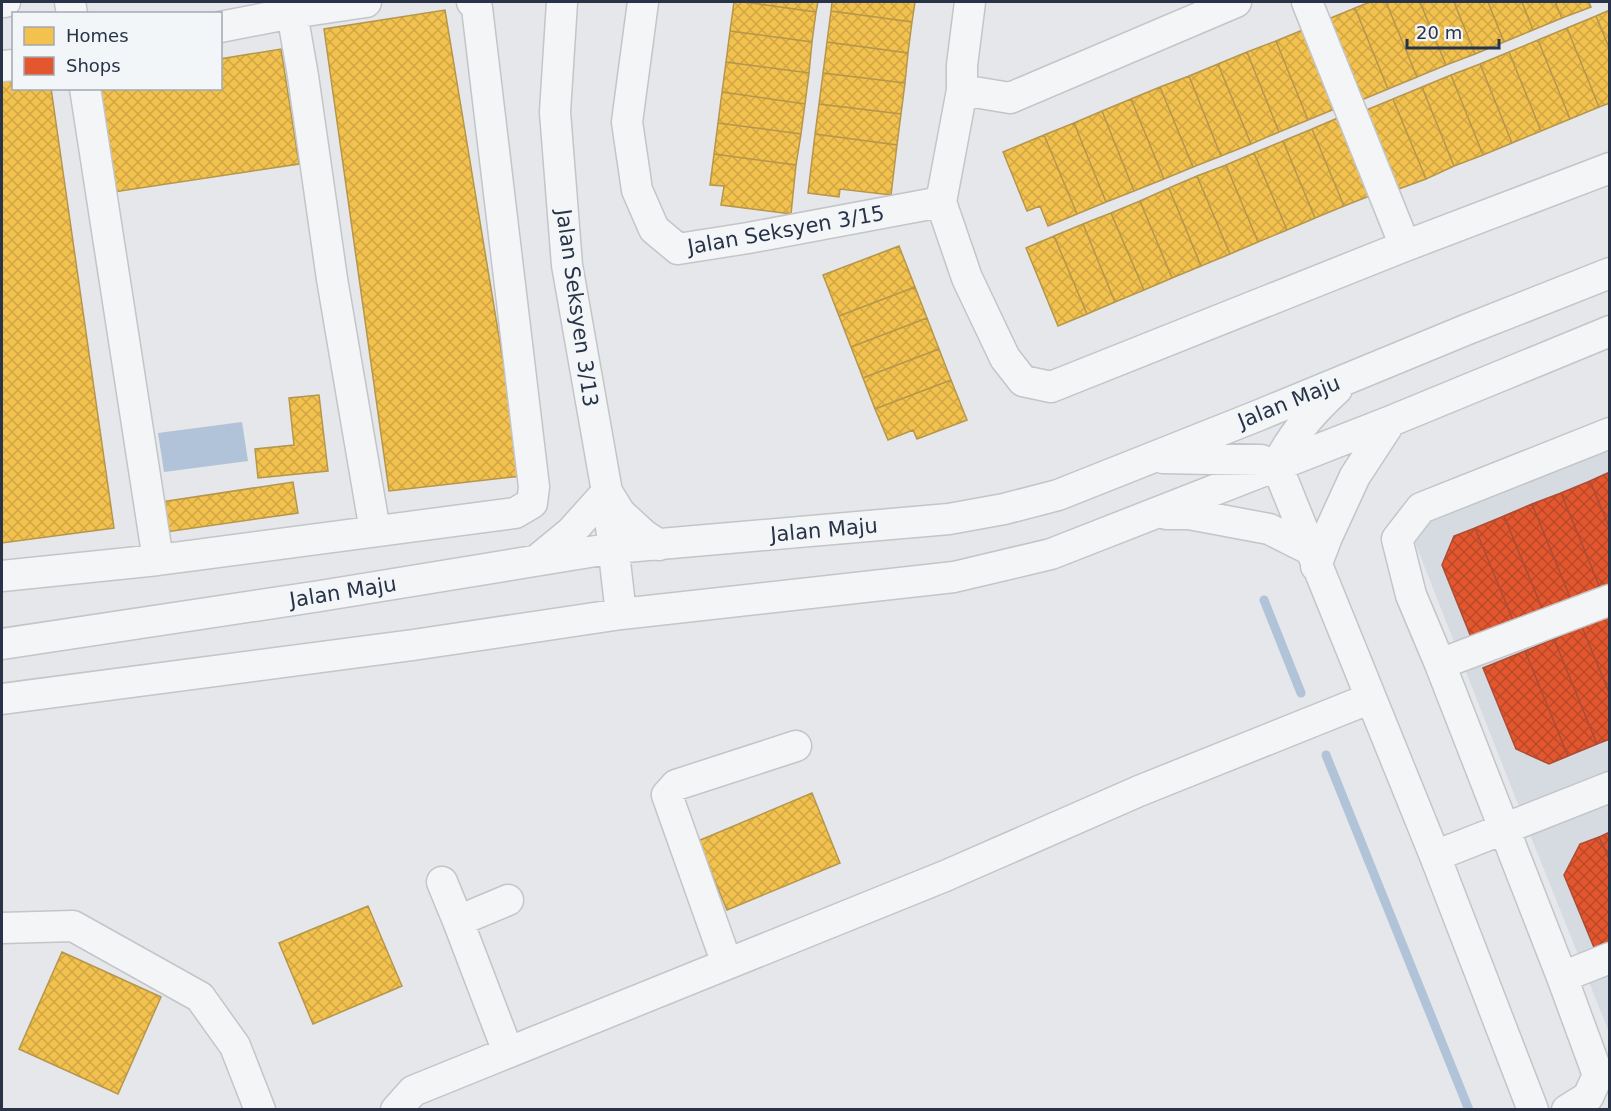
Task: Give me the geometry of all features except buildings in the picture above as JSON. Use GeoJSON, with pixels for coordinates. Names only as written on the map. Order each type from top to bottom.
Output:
{"type":"FeatureCollection","features":[{"type":"Feature","properties":{"kind":"street"},"geometry":{"type":"LineString","coordinates":[[222,27],[366,2]]}},
{"type":"Feature","properties":{"kind":"street"},"geometry":{"type":"LineString","coordinates":[[2,576],[158,560],[514,513],[532,503],[534,487],[479,19],[477,8],[472,2]]}},
{"type":"Feature","properties":{"kind":"street","name":"Jalan Seksyen 3/13"},"geometry":{"type":"LineString","coordinates":[[562,2],[555,112],[567,265],[607,492],[621,614]]}},
{"type":"Feature","properties":{"kind":"street","name":"Jalan Seksyen 3/15"},"geometry":{"type":"LineString","coordinates":[[643,2],[627,122],[637,190],[654,230],[678,249],[941,202]]}},
{"type":"Feature","properties":{"kind":"street"},"geometry":{"type":"LineString","coordinates":[[970,2],[962,65],[962,90],[941,202],[968,278],[1005,358],[1023,381],[1051,387],[1405,246],[1610,168]]}},
{"type":"Feature","properties":{"kind":"street"},"geometry":{"type":"LineString","coordinates":[[962,90],[1010,98],[1236,2]]}},
{"type":"Feature","properties":{"kind":"street"},"geometry":{"type":"LineString","coordinates":[[1307,2],[1405,246]]}},
{"type":"Feature","properties":{"kind":"street"},"geometry":{"type":"LineString","coordinates":[[292,13],[334,290],[375,531]]}},
{"type":"Feature","properties":{"kind":"street"},"geometry":{"type":"LineString","coordinates":[[84,90],[158,560]]}},
{"type":"Feature","properties":{"kind":"street","name":"Jalan Maju"},"geometry":{"type":"LineString","coordinates":[[2,644],[614,549],[949,519],[1004,509],[1058,495],[1610,273]]}},
{"type":"Feature","properties":{"kind":"street"},"geometry":{"type":"LineString","coordinates":[[2,699],[401,647],[621,614],[954,577],[1051,554],[1391,421],[1610,331]]}},
{"type":"Feature","properties":{"kind":"street"},"geometry":{"type":"LineString","coordinates":[[1352,376],[1316,407],[1283,452],[1277,466],[1435,856],[1533,1110]]}},
{"type":"Feature","properties":{"kind":"street"},"geometry":{"type":"LineString","coordinates":[[1313,558],[1327,537],[1355,476],[1391,421]]}},
{"type":"Feature","properties":{"kind":"street"},"geometry":{"type":"LineString","coordinates":[[1567,1110],[1588,1097],[1598,1075],[1563,977],[1411,595],[1397,539],[1421,508],[1610,433]]}},
{"type":"Feature","properties":{"kind":"street"},"geometry":{"type":"LineString","coordinates":[[1147,459],[1261,460],[1277,466]]}},
{"type":"Feature","properties":{"kind":"street"},"geometry":{"type":"LineString","coordinates":[[537,560],[571,532],[607,492],[620,513],[659,545]]}},
{"type":"Feature","properties":{"kind":"street"},"geometry":{"type":"LineString","coordinates":[[1156,514],[1189,514],[1269,529],[1313,558]]}},
{"type":"Feature","properties":{"kind":"street"},"geometry":{"type":"LineString","coordinates":[[1440,664],[1610,600]]}},
{"type":"Feature","properties":{"kind":"street"},"geometry":{"type":"LineString","coordinates":[[396,1110],[413,1091],[945,876],[1139,791],[1371,698]]}},
{"type":"Feature","properties":{"kind":"street"},"geometry":{"type":"LineString","coordinates":[[727,964],[667,795],[676,785],[796,746]]}},
{"type":"Feature","properties":{"kind":"street"},"geometry":{"type":"LineString","coordinates":[[1435,856],[1610,787]]}},
{"type":"Feature","properties":{"kind":"street"},"geometry":{"type":"LineString","coordinates":[[442,882],[508,1052]]}},
{"type":"Feature","properties":{"kind":"street"},"geometry":{"type":"LineString","coordinates":[[458,921],[508,900]]}},
{"type":"Feature","properties":{"kind":"street"},"geometry":{"type":"LineString","coordinates":[[2,928],[73,926],[200,998],[235,1046],[260,1110]]}},
{"type":"Feature","properties":{"kind":"street"},"geometry":{"type":"LineString","coordinates":[[1563,977],[1610,958]]}},
{"type":"Feature","properties":{"kind":"shaded area"},"geometry":{"type":"Polygon","coordinates":[[[1609,448],[1609,1032],[1414,540],[1430,516],[1609,448]]]}},
{"type":"Feature","properties":{"kind":"water"},"geometry":{"type":"Polygon","coordinates":[[[242,422],[248,461],[164,472],[158,433],[242,422]]]}},
{"type":"Feature","properties":{"kind":"waterway"},"geometry":{"type":"LineString","coordinates":[[1264,600],[1301,693]]}},
{"type":"Feature","properties":{"kind":"waterway"},"geometry":{"type":"LineString","coordinates":[[1326,755],[1469,1110]]}}]}
